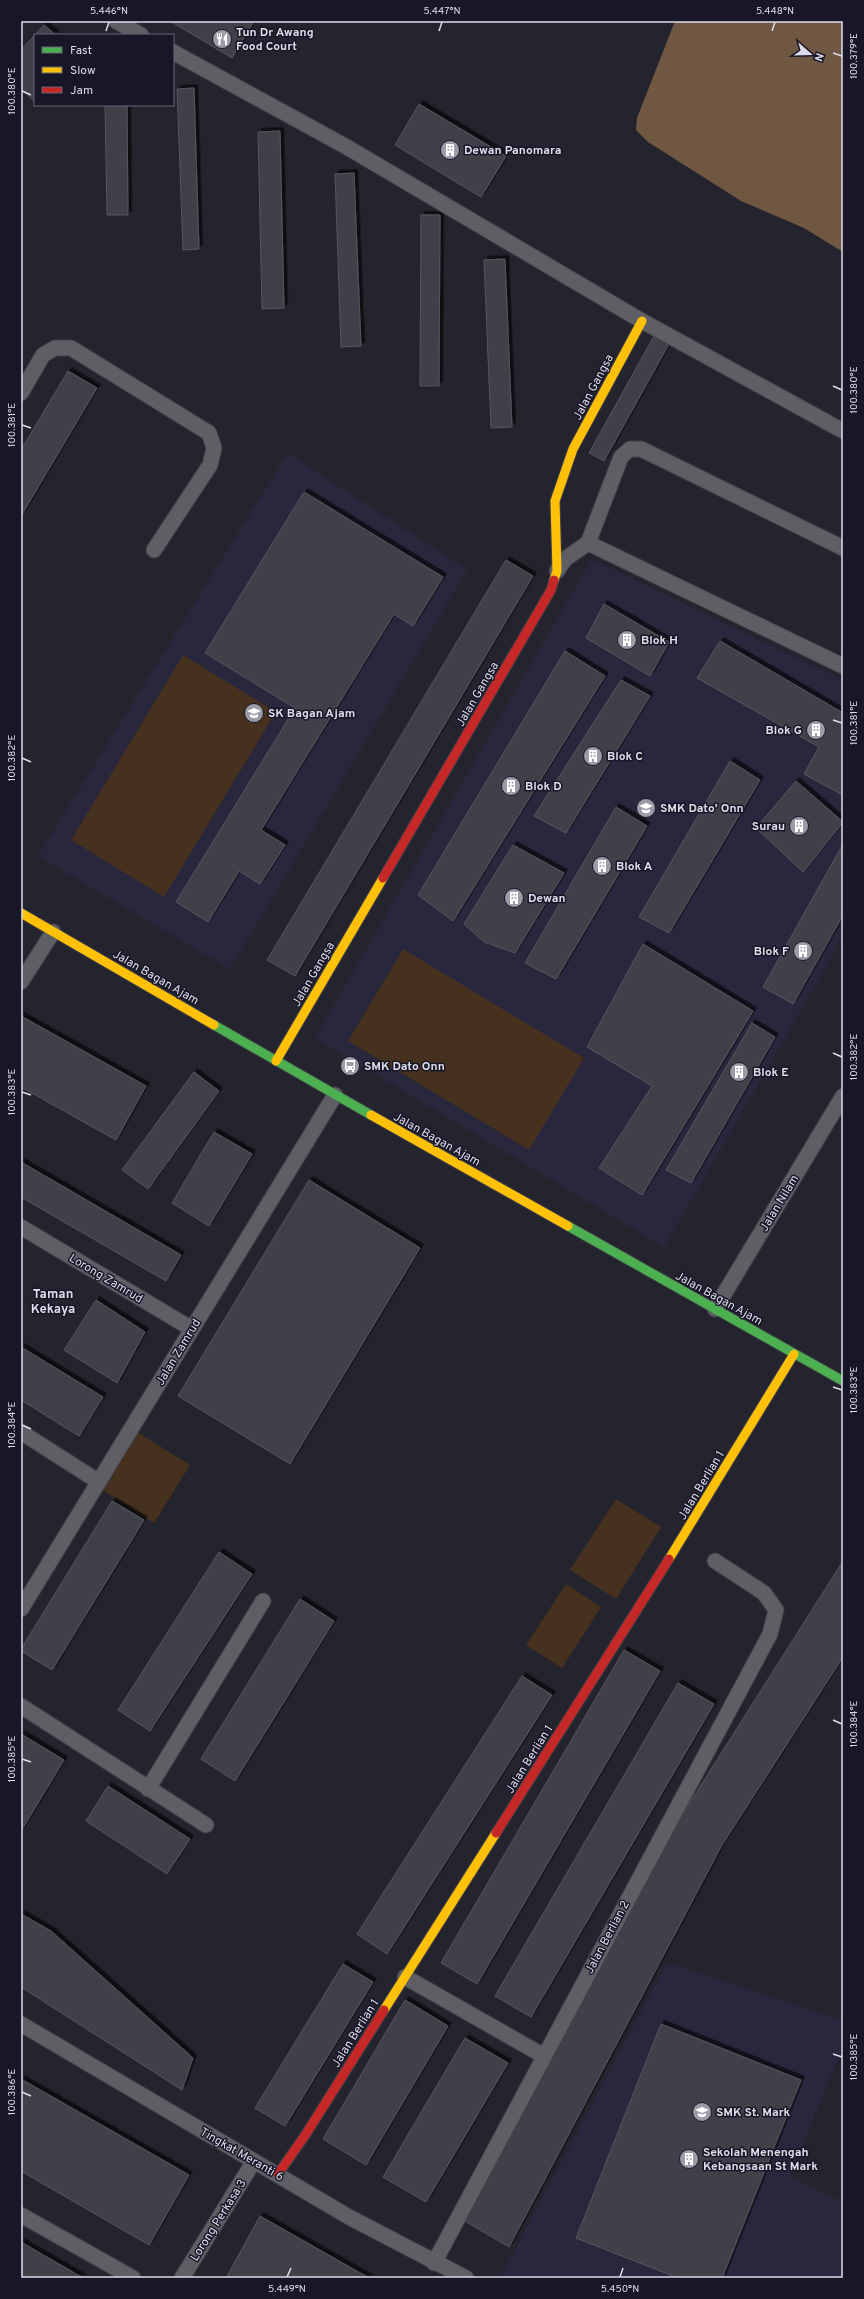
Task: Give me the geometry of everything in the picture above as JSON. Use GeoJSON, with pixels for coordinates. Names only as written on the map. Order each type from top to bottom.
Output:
{"type":"FeatureCollection","features":[{"type":"Feature","properties":{"kind":"street"},"geometry":{"type":"LineString","coordinates":[[116,21],[139,34]]}},
{"type":"Feature","properties":{"kind":"street"},"geometry":{"type":"LineString","coordinates":[[174,53],[351,150],[642,320],[843,431]]}},
{"type":"Feature","properties":{"kind":"street","name":"Jalan Gangsa"},"geometry":{"type":"LineString","coordinates":[[276,1061],[551,590],[558,570],[555,501],[573,449],[642,320]]}},
{"type":"Feature","properties":{"kind":"street"},"geometry":{"type":"LineString","coordinates":[[21,392],[44,355],[55,348],[71,348],[209,433],[214,448],[210,465],[154,550]]}},
{"type":"Feature","properties":{"kind":"street"},"geometry":{"type":"LineString","coordinates":[[558,570],[565,559],[588,543],[622,457],[630,449],[641,449],[843,548]]}},
{"type":"Feature","properties":{"kind":"street"},"geometry":{"type":"LineString","coordinates":[[588,543],[843,666]]}},
{"type":"Feature","properties":{"kind":"street","name":"Jalan Bagan Ajam"},"geometry":{"type":"LineString","coordinates":[[21,913],[335,1095],[843,1381]]}},
{"type":"Feature","properties":{"kind":"street"},"geometry":{"type":"LineString","coordinates":[[21,982],[53,932]]}},
{"type":"Feature","properties":{"kind":"street","name":"Jalan Zamrud"},"geometry":{"type":"LineString","coordinates":[[21,1609],[335,1095]]}},
{"type":"Feature","properties":{"kind":"street","name":"Jalan Nilam"},"geometry":{"type":"LineString","coordinates":[[715,1309],[843,1096]]}},
{"type":"Feature","properties":{"kind":"street","name":"Lorong Zamrud"},"geometry":{"type":"LineString","coordinates":[[21,1227],[192,1330]]}},
{"type":"Feature","properties":{"kind":"street","name":"Jalan Berlian 1"},"geometry":{"type":"LineString","coordinates":[[278,2174],[405,1977],[689,1528],[794,1354]]}},
{"type":"Feature","properties":{"kind":"street"},"geometry":{"type":"LineString","coordinates":[[21,1432],[99,1482]]}},
{"type":"Feature","properties":{"kind":"street","name":"Jalan Berlian 2"},"geometry":{"type":"LineString","coordinates":[[434,2263],[770,1634],[776,1610],[764,1593],[714,1561]]}},
{"type":"Feature","properties":{"kind":"street"},"geometry":{"type":"LineString","coordinates":[[148,1788],[263,1601]]}},
{"type":"Feature","properties":{"kind":"street"},"geometry":{"type":"LineString","coordinates":[[21,1706],[206,1825]]}},
{"type":"Feature","properties":{"kind":"street"},"geometry":{"type":"LineString","coordinates":[[405,1977],[544,2056]]}},
{"type":"Feature","properties":{"kind":"street","name":"Tingkat Meranti 6"},"geometry":{"type":"LineString","coordinates":[[21,2024],[254,2161],[434,2263],[466,2278]]}},
{"type":"Feature","properties":{"kind":"street","name":"Lorong Perkasa 3"},"geometry":{"type":"LineString","coordinates":[[182,2278],[254,2161]]}},
{"type":"Feature","properties":{"kind":"street"},"geometry":{"type":"LineString","coordinates":[[21,2215],[133,2278]]}},
{"type":"Feature","properties":{"kind":"shaded area"},"geometry":{"type":"Polygon","coordinates":[[[675,21],[843,21],[843,252],[804,228],[741,201],[648,142],[636,130],[637,118],[675,21]]]}},
{"type":"Feature","properties":{"kind":"shaded area","name":"SK Bagan Ajam"},"geometry":{"type":"Polygon","coordinates":[[[288,453],[467,570],[230,969],[38,856],[288,453]]]}},
{"type":"Feature","properties":{"kind":"shaded area","name":"SMK Dato' Onn"},"geometry":{"type":"Polygon","coordinates":[[[592,559],[843,680],[843,937],[664,1247],[315,1038],[592,559]]]}},
{"type":"Feature","properties":{"kind":"shaded area"},"geometry":{"type":"Polygon","coordinates":[[[183,655],[276,712],[164,897],[71,840],[183,655]]]}},
{"type":"Feature","properties":{"kind":"shaded area"},"geometry":{"type":"Polygon","coordinates":[[[403,949],[584,1058],[529,1150],[348,1041],[403,949]]]}},
{"type":"Feature","properties":{"kind":"shaded area"},"geometry":{"type":"Polygon","coordinates":[[[137,1432],[190,1465],[154,1523],[101,1489],[137,1432]]]}},
{"type":"Feature","properties":{"kind":"shaded area"},"geometry":{"type":"Polygon","coordinates":[[[616,1499],[661,1527],[616,1599],[570,1570],[616,1499]]]}},
{"type":"Feature","properties":{"kind":"shaded area"},"geometry":{"type":"Polygon","coordinates":[[[566,1584],[601,1607],[562,1668],[526,1645],[566,1584]]]}},
{"type":"Feature","properties":{"kind":"shaded area","name":"SMK St. Mark"},"geometry":{"type":"Polygon","coordinates":[[[667,1963],[843,2020],[843,2047],[789,2177],[843,2202],[843,2278],[500,2278],[667,1963]]]}},
{"type":"Feature","properties":{"kind":"building","name":"Tun Dr Awang Food Court"},"geometry":{"type":"Polygon","coordinates":[[[170,21],[254,21],[232,58],[170,21]]]}},
{"type":"Feature","properties":{"kind":"building"},"geometry":{"type":"Polygon","coordinates":[[[44,25],[55,34],[36,34],[44,25]]]}},
{"type":"Feature","properties":{"kind":"building"},"geometry":{"type":"Polygon","coordinates":[[[34,36],[34,101],[21,89],[21,50],[34,36]]]}},
{"type":"Feature","properties":{"kind":"building"},"geometry":{"type":"Polygon","coordinates":[[[194,88],[199,249],[183,250],[177,89],[194,88]]]}},
{"type":"Feature","properties":{"kind":"building","name":"Dewan Panomara"},"geometry":{"type":"Polygon","coordinates":[[[419,104],[506,156],[481,197],[395,145],[419,104]]]}},
{"type":"Feature","properties":{"kind":"building"},"geometry":{"type":"Polygon","coordinates":[[[105,106],[127,106],[128,215],[107,215],[105,106]]]}},
{"type":"Feature","properties":{"kind":"building"},"geometry":{"type":"Polygon","coordinates":[[[280,131],[284,308],[262,309],[258,132],[280,131]]]}},
{"type":"Feature","properties":{"kind":"building"},"geometry":{"type":"Polygon","coordinates":[[[354,173],[361,346],[341,347],[335,174],[354,173]]]}},
{"type":"Feature","properties":{"kind":"building"},"geometry":{"type":"Polygon","coordinates":[[[421,215],[440,215],[439,386],[420,386],[421,215]]]}},
{"type":"Feature","properties":{"kind":"building"},"geometry":{"type":"Polygon","coordinates":[[[505,259],[512,427],[491,428],[484,260],[505,259]]]}},
{"type":"Feature","properties":{"kind":"building"},"geometry":{"type":"Polygon","coordinates":[[[654,336],[669,344],[604,461],[589,453],[654,336]]]}},
{"type":"Feature","properties":{"kind":"building"},"geometry":{"type":"Polygon","coordinates":[[[68,371],[97,388],[21,516],[21,450],[68,371]]]}},
{"type":"Feature","properties":{"kind":"building"},"geometry":{"type":"Polygon","coordinates":[[[304,492],[443,577],[413,626],[394,614],[261,830],[285,845],[260,884],[239,871],[208,922],[176,902],[295,708],[205,653],[304,492]]]}},
{"type":"Feature","properties":{"kind":"building"},"geometry":{"type":"Polygon","coordinates":[[[506,560],[533,576],[295,976],[267,960],[506,560]]]}},
{"type":"Feature","properties":{"kind":"building","name":"Blok H"},"geometry":{"type":"Polygon","coordinates":[[[604,604],[669,642],[650,676],[586,638],[604,604]]]}},
{"type":"Feature","properties":{"kind":"building","name":"Blok G"},"geometry":{"type":"Polygon","coordinates":[[[720,641],[843,713],[843,795],[804,774],[819,747],[697,678],[720,641]]]}},
{"type":"Feature","properties":{"kind":"building","name":"Blok D"},"geometry":{"type":"Polygon","coordinates":[[[565,651],[605,676],[453,921],[418,895],[565,651]]]}},
{"type":"Feature","properties":{"kind":"building","name":"Blok C"},"geometry":{"type":"Polygon","coordinates":[[[621,680],[650,696],[566,833],[534,816],[621,680]]]}},
{"type":"Feature","properties":{"kind":"building"},"geometry":{"type":"Polygon","coordinates":[[[730,761],[760,780],[669,933],[639,917],[730,761]]]}},
{"type":"Feature","properties":{"kind":"building","name":"Surau"},"geometry":{"type":"Polygon","coordinates":[[[796,781],[843,822],[803,872],[756,828],[796,781]]]}},
{"type":"Feature","properties":{"kind":"building","name":"Blok A"},"geometry":{"type":"Polygon","coordinates":[[[616,807],[647,826],[556,979],[525,963],[616,807]]]}},
{"type":"Feature","properties":{"kind":"building","name":"Blok F"},"geometry":{"type":"Polygon","coordinates":[[[843,844],[843,915],[793,1004],[763,987],[843,844]]]}},
{"type":"Feature","properties":{"kind":"building","name":"Dewan"},"geometry":{"type":"Polygon","coordinates":[[[513,845],[564,873],[515,953],[484,942],[464,924],[513,845]]]}},
{"type":"Feature","properties":{"kind":"building"},"geometry":{"type":"Polygon","coordinates":[[[643,944],[753,1011],[642,1195],[599,1168],[652,1086],[587,1047],[643,944]]]}},
{"type":"Feature","properties":{"kind":"building"},"geometry":{"type":"Polygon","coordinates":[[[21,1016],[146,1086],[116,1140],[21,1087],[21,1016]]]}},
{"type":"Feature","properties":{"kind":"building","name":"Blok E"},"geometry":{"type":"Polygon","coordinates":[[[752,1023],[775,1037],[691,1183],[666,1170],[752,1023]]]}},
{"type":"Feature","properties":{"kind":"building"},"geometry":{"type":"Polygon","coordinates":[[[194,1072],[219,1091],[148,1189],[122,1170],[194,1072]]]}},
{"type":"Feature","properties":{"kind":"building"},"geometry":{"type":"Polygon","coordinates":[[[214,1132],[252,1154],[209,1226],[172,1203],[214,1132]]]}},
{"type":"Feature","properties":{"kind":"building"},"geometry":{"type":"Polygon","coordinates":[[[21,1162],[181,1255],[166,1281],[21,1197],[21,1162]]]}},
{"type":"Feature","properties":{"kind":"building"},"geometry":{"type":"Polygon","coordinates":[[[309,1180],[420,1248],[290,1464],[178,1396],[309,1180]]]}},
{"type":"Feature","properties":{"kind":"building"},"geometry":{"type":"Polygon","coordinates":[[[96,1300],[145,1332],[117,1383],[64,1350],[96,1300]]]}},
{"type":"Feature","properties":{"kind":"building"},"geometry":{"type":"Polygon","coordinates":[[[21,1347],[103,1397],[79,1436],[21,1400],[21,1347]]]}},
{"type":"Feature","properties":{"kind":"building"},"geometry":{"type":"Polygon","coordinates":[[[112,1501],[144,1520],[52,1670],[21,1651],[21,1649],[112,1501]]]}},
{"type":"Feature","properties":{"kind":"building"},"geometry":{"type":"Polygon","coordinates":[[[219,1552],[252,1574],[150,1731],[118,1710],[219,1552]]]}},
{"type":"Feature","properties":{"kind":"building"},"geometry":{"type":"Polygon","coordinates":[[[843,1561],[843,1657],[722,1845],[509,2247],[465,2221],[677,1823],[843,1561]]]}},
{"type":"Feature","properties":{"kind":"building"},"geometry":{"type":"Polygon","coordinates":[[[300,1599],[334,1621],[235,1781],[201,1759],[300,1599]]]}},
{"type":"Feature","properties":{"kind":"building"},"geometry":{"type":"Polygon","coordinates":[[[624,1650],[660,1671],[477,1984],[441,1963],[624,1650]]]}},
{"type":"Feature","properties":{"kind":"building"},"geometry":{"type":"Polygon","coordinates":[[[522,1676],[552,1695],[387,1954],[357,1934],[522,1676]]]}},
{"type":"Feature","properties":{"kind":"building"},"geometry":{"type":"Polygon","coordinates":[[[678,1683],[714,1704],[531,2017],[495,1996],[678,1683]]]}},
{"type":"Feature","properties":{"kind":"building"},"geometry":{"type":"Polygon","coordinates":[[[21,1734],[64,1760],[21,1831],[21,1734]]]}},
{"type":"Feature","properties":{"kind":"building"},"geometry":{"type":"Polygon","coordinates":[[[108,1786],[190,1839],[167,1874],[86,1821],[108,1786]]]}},
{"type":"Feature","properties":{"kind":"building"},"geometry":{"type":"Polygon","coordinates":[[[21,1914],[51,1931],[193,2058],[182,2090],[21,1987],[21,1914]]]}},
{"type":"Feature","properties":{"kind":"building"},"geometry":{"type":"Polygon","coordinates":[[[343,1964],[373,1982],[285,2126],[255,2108],[343,1964]]]}},
{"type":"Feature","properties":{"kind":"building"},"geometry":{"type":"Polygon","coordinates":[[[405,2000],[448,2026],[366,2165],[323,2139],[405,2000]]]}},
{"type":"Feature","properties":{"kind":"building","name":"Sekolah Menengah Kebangsaan St Mark"},"geometry":{"type":"Polygon","coordinates":[[[661,2024],[801,2080],[722,2278],[678,2278],[576,2238],[661,2024]]]}},
{"type":"Feature","properties":{"kind":"building"},"geometry":{"type":"Polygon","coordinates":[[[465,2038],[508,2063],[426,2202],[383,2177],[465,2038]]]}},
{"type":"Feature","properties":{"kind":"building"},"geometry":{"type":"Polygon","coordinates":[[[21,2079],[189,2175],[149,2245],[21,2171],[21,2079]]]}},
{"type":"Feature","properties":{"kind":"building"},"geometry":{"type":"Polygon","coordinates":[[[260,2216],[369,2278],[226,2278],[260,2216]]]}},
{"type":"Feature","properties":{"kind":"building"},"geometry":{"type":"Polygon","coordinates":[[[21,2242],[83,2278],[21,2278],[21,2242]]]}},
{"type":"Feature","properties":{"kind":"traffic: fast"},"geometry":{"type":"LineString","coordinates":[[214,1025],[371,1115]]}},
{"type":"Feature","properties":{"kind":"traffic: fast"},"geometry":{"type":"LineString","coordinates":[[568,1226],[843,1381]]}},
{"type":"Feature","properties":{"kind":"traffic: slow"},"geometry":{"type":"LineString","coordinates":[[554,580],[557,571],[555,501],[573,449],[642,321]]}},
{"type":"Feature","properties":{"kind":"traffic: slow"},"geometry":{"type":"LineString","coordinates":[[276,1061],[383,878]]}},
{"type":"Feature","properties":{"kind":"traffic: slow"},"geometry":{"type":"LineString","coordinates":[[21,913],[214,1025]]}},
{"type":"Feature","properties":{"kind":"traffic: slow"},"geometry":{"type":"LineString","coordinates":[[371,1115],[568,1226]]}},
{"type":"Feature","properties":{"kind":"traffic: slow"},"geometry":{"type":"LineString","coordinates":[[669,1559],[794,1354]]}},
{"type":"Feature","properties":{"kind":"traffic: slow"},"geometry":{"type":"LineString","coordinates":[[384,2010],[496,1833]]}},
{"type":"Feature","properties":{"kind":"traffic: jam"},"geometry":{"type":"LineString","coordinates":[[383,878],[551,590],[554,580]]}},
{"type":"Feature","properties":{"kind":"traffic: jam"},"geometry":{"type":"LineString","coordinates":[[496,1833],[669,1559]]}},
{"type":"Feature","properties":{"kind":"traffic: jam"},"geometry":{"type":"LineString","coordinates":[[278,2174],[306,2134],[384,2010]]}},
{"type":"Feature","properties":{"kind":"place","name":"Tun Dr Awang Food Court"},"geometry":{"type":"Point","coordinates":[222,39]}},
{"type":"Feature","properties":{"kind":"place","name":"Dewan Panomara"},"geometry":{"type":"Point","coordinates":[450,150]}},
{"type":"Feature","properties":{"kind":"place","name":"Blok H"},"geometry":{"type":"Point","coordinates":[627,640]}},
{"type":"Feature","properties":{"kind":"place","name":"SK Bagan Ajam"},"geometry":{"type":"Point","coordinates":[254,713]}},
{"type":"Feature","properties":{"kind":"place","name":"Blok G"},"geometry":{"type":"Point","coordinates":[816,730]}},
{"type":"Feature","properties":{"kind":"place","name":"Blok C"},"geometry":{"type":"Point","coordinates":[593,756]}},
{"type":"Feature","properties":{"kind":"place","name":"Blok D"},"geometry":{"type":"Point","coordinates":[511,786]}},
{"type":"Feature","properties":{"kind":"place","name":"SMK Dato' Onn"},"geometry":{"type":"Point","coordinates":[646,808]}},
{"type":"Feature","properties":{"kind":"place","name":"Surau"},"geometry":{"type":"Point","coordinates":[799,826]}},
{"type":"Feature","properties":{"kind":"place","name":"Blok A"},"geometry":{"type":"Point","coordinates":[602,866]}},
{"type":"Feature","properties":{"kind":"place","name":"Dewan"},"geometry":{"type":"Point","coordinates":[514,898]}},
{"type":"Feature","properties":{"kind":"place","name":"Blok F"},"geometry":{"type":"Point","coordinates":[803,951]}},
{"type":"Feature","properties":{"kind":"place","name":"SMK Dato Onn"},"geometry":{"type":"Point","coordinates":[350,1066]}},
{"type":"Feature","properties":{"kind":"place","name":"Blok E"},"geometry":{"type":"Point","coordinates":[739,1072]}},
{"type":"Feature","properties":{"kind":"place","name":"SMK St. Mark"},"geometry":{"type":"Point","coordinates":[702,2112]}},
{"type":"Feature","properties":{"kind":"place","name":"Sekolah Menengah Kebangsaan St Mark"},"geometry":{"type":"Point","coordinates":[689,2159]}},
{"type":"Feature","properties":{"kind":"district","name":"Taman Kekaya"},"geometry":{"type":"Point","coordinates":[53,1300]}}]}
